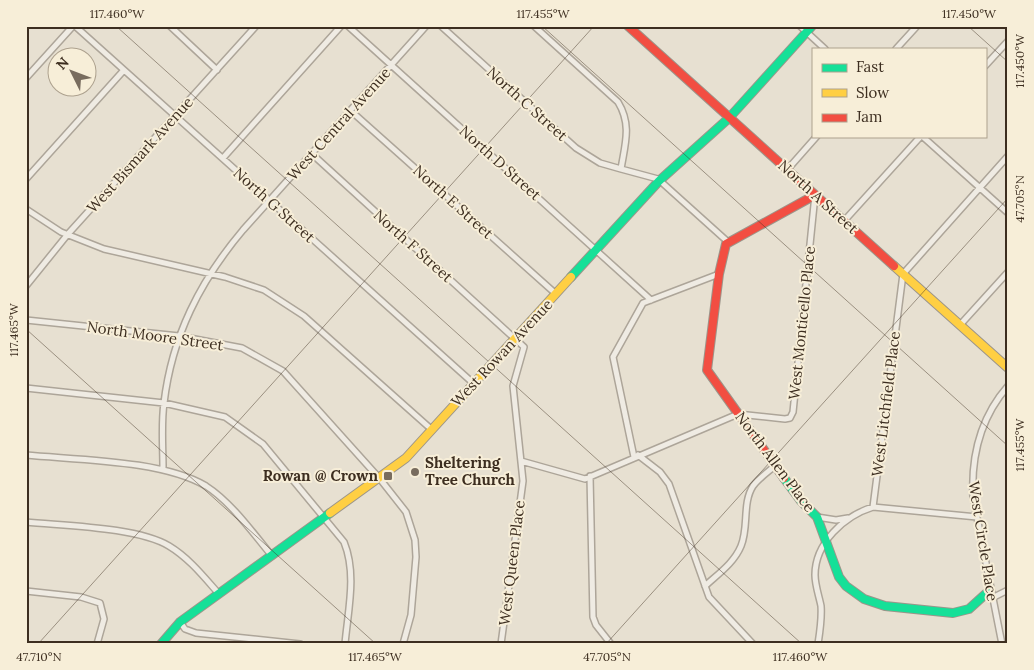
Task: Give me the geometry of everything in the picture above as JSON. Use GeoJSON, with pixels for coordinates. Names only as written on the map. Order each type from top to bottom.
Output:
{"type":"FeatureCollection","features":[{"type":"Feature","properties":{"kind":"street","name":"North G Street"},"geometry":{"type":"LineString","coordinates":[[74,26],[473,384]]}},
{"type":"Feature","properties":{"kind":"street"},"geometry":{"type":"LineString","coordinates":[[26,78],[74,26]]}},
{"type":"Feature","properties":{"kind":"street"},"geometry":{"type":"LineString","coordinates":[[170,26],[217,70]]}},
{"type":"Feature","properties":{"kind":"street","name":"West Bismark Avenue"},"geometry":{"type":"LineString","coordinates":[[26,286],[68,234],[256,26]]}},
{"type":"Feature","properties":{"kind":"street"},"geometry":{"type":"LineString","coordinates":[[223,158],[341,26]]}},
{"type":"Feature","properties":{"kind":"street","name":"North D Street"},"geometry":{"type":"LineString","coordinates":[[348,26],[651,300]]}},
{"type":"Feature","properties":{"kind":"street","name":"West Central Avenue"},"geometry":{"type":"LineString","coordinates":[[163,468],[164,403],[179,336],[209,274],[270,200],[426,26]]}},
{"type":"Feature","properties":{"kind":"street","name":"North C Street"},"geometry":{"type":"LineString","coordinates":[[441,26],[576,148],[600,163],[659,181]]}},
{"type":"Feature","properties":{"kind":"street"},"geometry":{"type":"LineString","coordinates":[[534,26],[618,102],[626,114],[628,128],[621,169]]}},
{"type":"Feature","properties":{"kind":"street","name":"North A Street"},"geometry":{"type":"LineString","coordinates":[[628,26],[1008,368]]}},
{"type":"Feature","properties":{"kind":"street"},"geometry":{"type":"LineString","coordinates":[[897,48],[917,26]]}},
{"type":"Feature","properties":{"kind":"street"},"geometry":{"type":"LineString","coordinates":[[806,28],[824,48]]}},
{"type":"Feature","properties":{"kind":"street","name":"West Rowan Avenue"},"geometry":{"type":"LineString","coordinates":[[161,644],[170,631],[180,622],[380,479],[406,458],[659,181],[729,118],[806,28]]}},
{"type":"Feature","properties":{"kind":"street"},"geometry":{"type":"LineString","coordinates":[[986,65],[1008,41]]}},
{"type":"Feature","properties":{"kind":"street"},"geometry":{"type":"LineString","coordinates":[[26,179],[124,70]]}},
{"type":"Feature","properties":{"kind":"street","name":"North E Street"},"geometry":{"type":"LineString","coordinates":[[351,111],[556,294]]}},
{"type":"Feature","properties":{"kind":"street"},"geometry":{"type":"LineString","coordinates":[[787,170],[815,138]]}},
{"type":"Feature","properties":{"kind":"street"},"geometry":{"type":"LineString","coordinates":[[844,221],[919,138]]}},
{"type":"Feature","properties":{"kind":"street"},"geometry":{"type":"LineString","coordinates":[[923,138],[1008,213]]}},
{"type":"Feature","properties":{"kind":"street","name":"North F Street"},"geometry":{"type":"LineString","coordinates":[[312,154],[514,338]]}},
{"type":"Feature","properties":{"kind":"street"},"geometry":{"type":"LineString","coordinates":[[903,274],[1008,156]]}},
{"type":"Feature","properties":{"kind":"street"},"geometry":{"type":"LineString","coordinates":[[659,181],[727,243],[815,195]]}},
{"type":"Feature","properties":{"kind":"street","name":"West Monticello Place"},"geometry":{"type":"LineString","coordinates":[[590,476],[738,414],[785,419],[792,415],[815,195]]}},
{"type":"Feature","properties":{"kind":"street"},"geometry":{"type":"LineString","coordinates":[[26,209],[68,234],[104,249],[209,274],[264,290],[304,316],[431,429]]}},
{"type":"Feature","properties":{"kind":"street","name":"North Allen Place"},"geometry":{"type":"LineString","coordinates":[[727,243],[719,274],[706,367],[801,501],[817,517],[834,567],[846,586],[854,593],[874,603],[953,613],[969,609],[991,594]]}},
{"type":"Feature","properties":{"kind":"street"},"geometry":{"type":"LineString","coordinates":[[960,325],[1008,272]]}},
{"type":"Feature","properties":{"kind":"street"},"geometry":{"type":"LineString","coordinates":[[719,274],[642,304],[612,359],[636,456],[660,472],[669,484],[705,586],[714,603],[753,644]]}},
{"type":"Feature","properties":{"kind":"street","name":"West Litchfield Place"},"geometry":{"type":"LineString","coordinates":[[873,507],[903,274]]}},
{"type":"Feature","properties":{"kind":"street","name":"North Moore Street"},"geometry":{"type":"LineString","coordinates":[[26,320],[179,336],[242,348],[283,372],[380,479],[406,512],[415,540],[416,557],[411,615],[402,644]]}},
{"type":"Feature","properties":{"kind":"street","name":"West Queen Place"},"geometry":{"type":"LineString","coordinates":[[502,644],[522,481],[513,386],[524,350],[514,338]]}},
{"type":"Feature","properties":{"kind":"street","name":"West Circle Place"},"geometry":{"type":"LineString","coordinates":[[1002,644],[977,517],[972,477],[977,441],[992,407],[1008,386]]}},
{"type":"Feature","properties":{"kind":"street"},"geometry":{"type":"LineString","coordinates":[[26,388],[164,403],[225,418],[263,444],[326,517],[344,542],[351,566],[345,644]]}},
{"type":"Feature","properties":{"kind":"street"},"geometry":{"type":"LineString","coordinates":[[26,455],[163,468],[206,487],[238,515],[272,556]]}},
{"type":"Feature","properties":{"kind":"street"},"geometry":{"type":"LineString","coordinates":[[521,461],[582,479],[590,476],[593,617],[596,625],[611,644]]}},
{"type":"Feature","properties":{"kind":"street"},"geometry":{"type":"LineString","coordinates":[[705,586],[727,566],[740,548],[747,528],[749,494],[758,480],[776,465]]}},
{"type":"Feature","properties":{"kind":"street"},"geometry":{"type":"LineString","coordinates":[[817,517],[836,520],[848,518],[873,507],[977,517]]}},
{"type":"Feature","properties":{"kind":"street"},"geometry":{"type":"LineString","coordinates":[[818,644],[821,616],[815,577],[816,564],[826,543],[848,518]]}},
{"type":"Feature","properties":{"kind":"street"},"geometry":{"type":"LineString","coordinates":[[26,522],[138,534],[158,540],[191,562],[219,594]]}},
{"type":"Feature","properties":{"kind":"street"},"geometry":{"type":"LineString","coordinates":[[26,590],[81,597],[100,603],[104,619],[97,644]]}},
{"type":"Feature","properties":{"kind":"street"},"geometry":{"type":"LineString","coordinates":[[991,594],[1008,590]]}},
{"type":"Feature","properties":{"kind":"street"},"geometry":{"type":"LineString","coordinates":[[180,622],[185,628],[196,633],[300,644]]}},
{"type":"Feature","properties":{"kind":"traffic: fast"},"geometry":{"type":"LineString","coordinates":[[571,277],[659,181],[729,118],[812,26]]}},
{"type":"Feature","properties":{"kind":"traffic: fast"},"geometry":{"type":"LineString","coordinates":[[784,478],[801,501],[817,517],[839,577],[846,586],[864,599],[885,606],[953,613],[969,609],[990,590]]}},
{"type":"Feature","properties":{"kind":"traffic: fast"},"geometry":{"type":"LineString","coordinates":[[161,644],[180,622],[330,513]]}},
{"type":"Feature","properties":{"kind":"traffic: slow"},"geometry":{"type":"LineString","coordinates":[[894,266],[1008,368]]}},
{"type":"Feature","properties":{"kind":"traffic: slow"},"geometry":{"type":"LineString","coordinates":[[330,513],[406,458],[571,277]]}},
{"type":"Feature","properties":{"kind":"traffic: jam"},"geometry":{"type":"LineString","coordinates":[[628,26],[894,266]]}},
{"type":"Feature","properties":{"kind":"traffic: jam"},"geometry":{"type":"LineString","coordinates":[[784,478],[707,370],[719,274],[726,244],[815,195]]}},
{"type":"Feature","properties":{"kind":"place","name":"Sheltering Tree Church"},"geometry":{"type":"Point","coordinates":[415,472]}},
{"type":"Feature","properties":{"kind":"place","name":"Rowan @ Crown"},"geometry":{"type":"Point","coordinates":[388,476]}}]}
